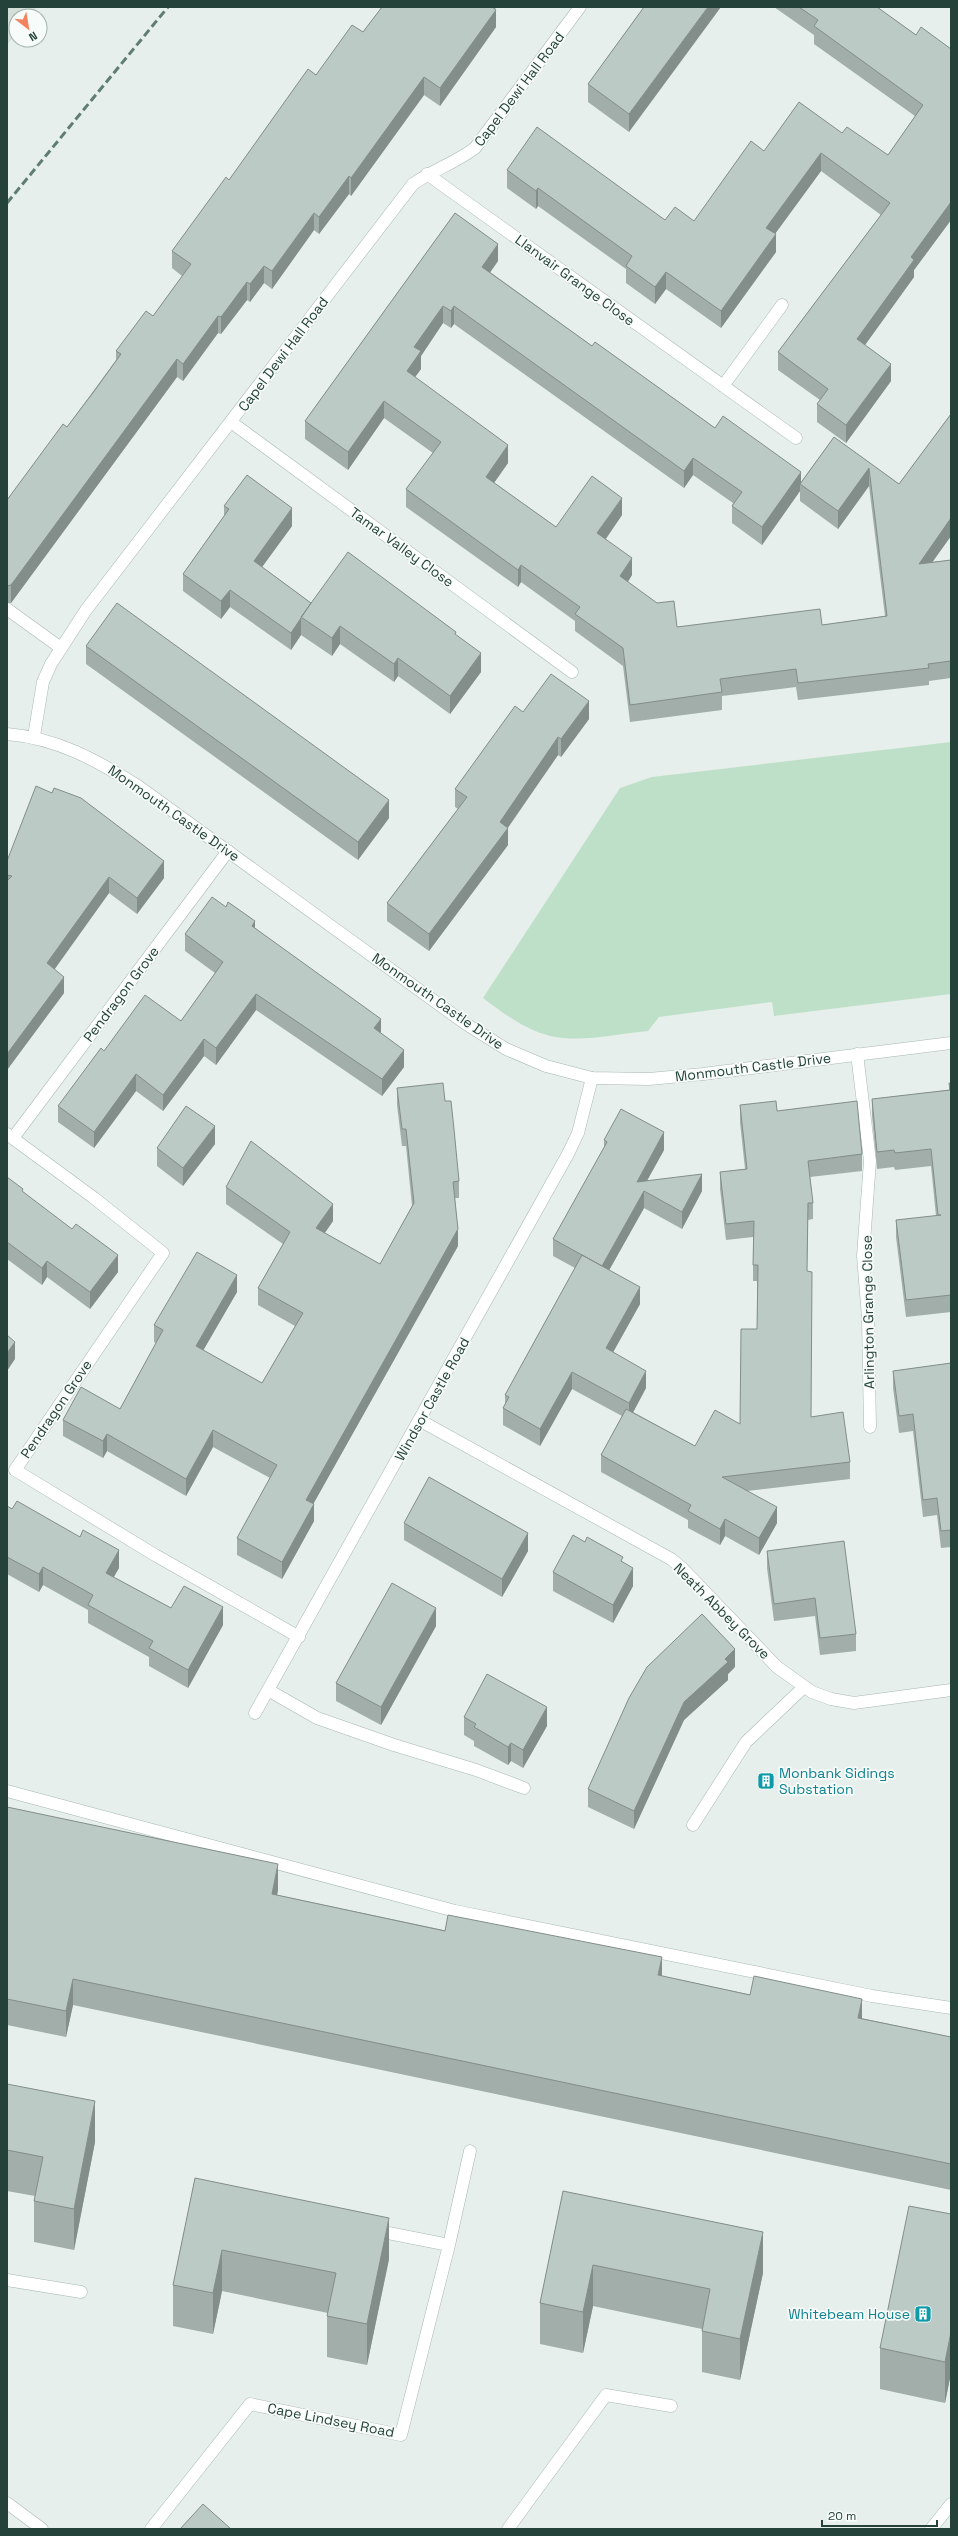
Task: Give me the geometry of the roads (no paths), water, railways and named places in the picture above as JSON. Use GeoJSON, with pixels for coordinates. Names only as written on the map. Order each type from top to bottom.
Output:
{"type":"FeatureCollection","features":[{"type":"Feature","properties":{"kind":"street","name":"Capel Dewi Hall Road"},"geometry":{"type":"LineString","coordinates":[[34,736],[43,682],[61,648],[86,610],[413,184],[427,174],[461,159],[475,148],[580,7]]}},
{"type":"Feature","properties":{"kind":"street","name":"Llanvair Grange Close"},"geometry":{"type":"LineString","coordinates":[[427,174],[796,438]]}},
{"type":"Feature","properties":{"kind":"street"},"geometry":{"type":"LineString","coordinates":[[723,386],[782,305]]}},
{"type":"Feature","properties":{"kind":"street","name":"Tamar Valley Close"},"geometry":{"type":"LineString","coordinates":[[231,422],[572,672]]}},
{"type":"Feature","properties":{"kind":"street"},"geometry":{"type":"LineString","coordinates":[[7,609],[61,648]]}},
{"type":"Feature","properties":{"kind":"street","name":"Monmouth Castle Drive"},"geometry":{"type":"LineString","coordinates":[[7,734],[34,736],[69,748],[103,764],[138,786],[228,850],[466,1024],[506,1049],[546,1066],[592,1078],[662,1077],[951,1043]]}},
{"type":"Feature","properties":{"kind":"street","name":"Pendragon Grove"},"geometry":{"type":"LineString","coordinates":[[228,850],[10,1136],[163,1253],[11,1470],[298,1637]]}},
{"type":"Feature","properties":{"kind":"street","name":"Arlington Grange Close"},"geometry":{"type":"LineString","coordinates":[[856,1054],[870,1161],[863,1256],[868,1318],[870,1427]]}},
{"type":"Feature","properties":{"kind":"street","name":"Windsor Castle Road"},"geometry":{"type":"LineString","coordinates":[[255,1713],[421,1420],[568,1154],[583,1118],[592,1078]]}},
{"type":"Feature","properties":{"kind":"street","name":"Neath Abbey Grove"},"geometry":{"type":"LineString","coordinates":[[421,1420],[671,1559],[682,1568],[777,1667],[804,1687],[830,1699],[854,1703],[951,1690]]}},
{"type":"Feature","properties":{"kind":"street"},"geometry":{"type":"LineString","coordinates":[[693,1825],[746,1742],[804,1687]]}},
{"type":"Feature","properties":{"kind":"street"},"geometry":{"type":"LineString","coordinates":[[268,1690],[317,1718],[394,1745],[476,1770],[524,1788]]}},
{"type":"Feature","properties":{"kind":"street"},"geometry":{"type":"LineString","coordinates":[[7,1791],[455,1911],[872,1996],[951,2008]]}},
{"type":"Feature","properties":{"kind":"street","name":"Cape Lindsey Road"},"geometry":{"type":"LineString","coordinates":[[151,2529],[250,2404],[400,2435],[449,2245],[470,2151]]}},
{"type":"Feature","properties":{"kind":"street"},"geometry":{"type":"LineString","coordinates":[[365,2229],[449,2245]]}},
{"type":"Feature","properties":{"kind":"street"},"geometry":{"type":"LineString","coordinates":[[7,2280],[81,2292]]}},
{"type":"Feature","properties":{"kind":"street"},"geometry":{"type":"LineString","coordinates":[[508,2529],[606,2395],[671,2406]]}},
{"type":"Feature","properties":{"kind":"street"},"geometry":{"type":"LineString","coordinates":[[7,2503],[42,2529]]}},
{"type":"Feature","properties":{"kind":"street"},"geometry":{"type":"LineString","coordinates":[[931,2529],[951,2504]]}},
{"type":"Feature","properties":{"kind":"railway"},"geometry":{"type":"LineString","coordinates":[[7,203],[168,7]]}},
{"type":"Feature","properties":{"kind":"place","name":"Monbank Sidings Substation"},"geometry":{"type":"Point","coordinates":[766,1781]}},
{"type":"Feature","properties":{"kind":"place","name":"Whitebeam House"},"geometry":{"type":"Point","coordinates":[923,2314]}}]}
